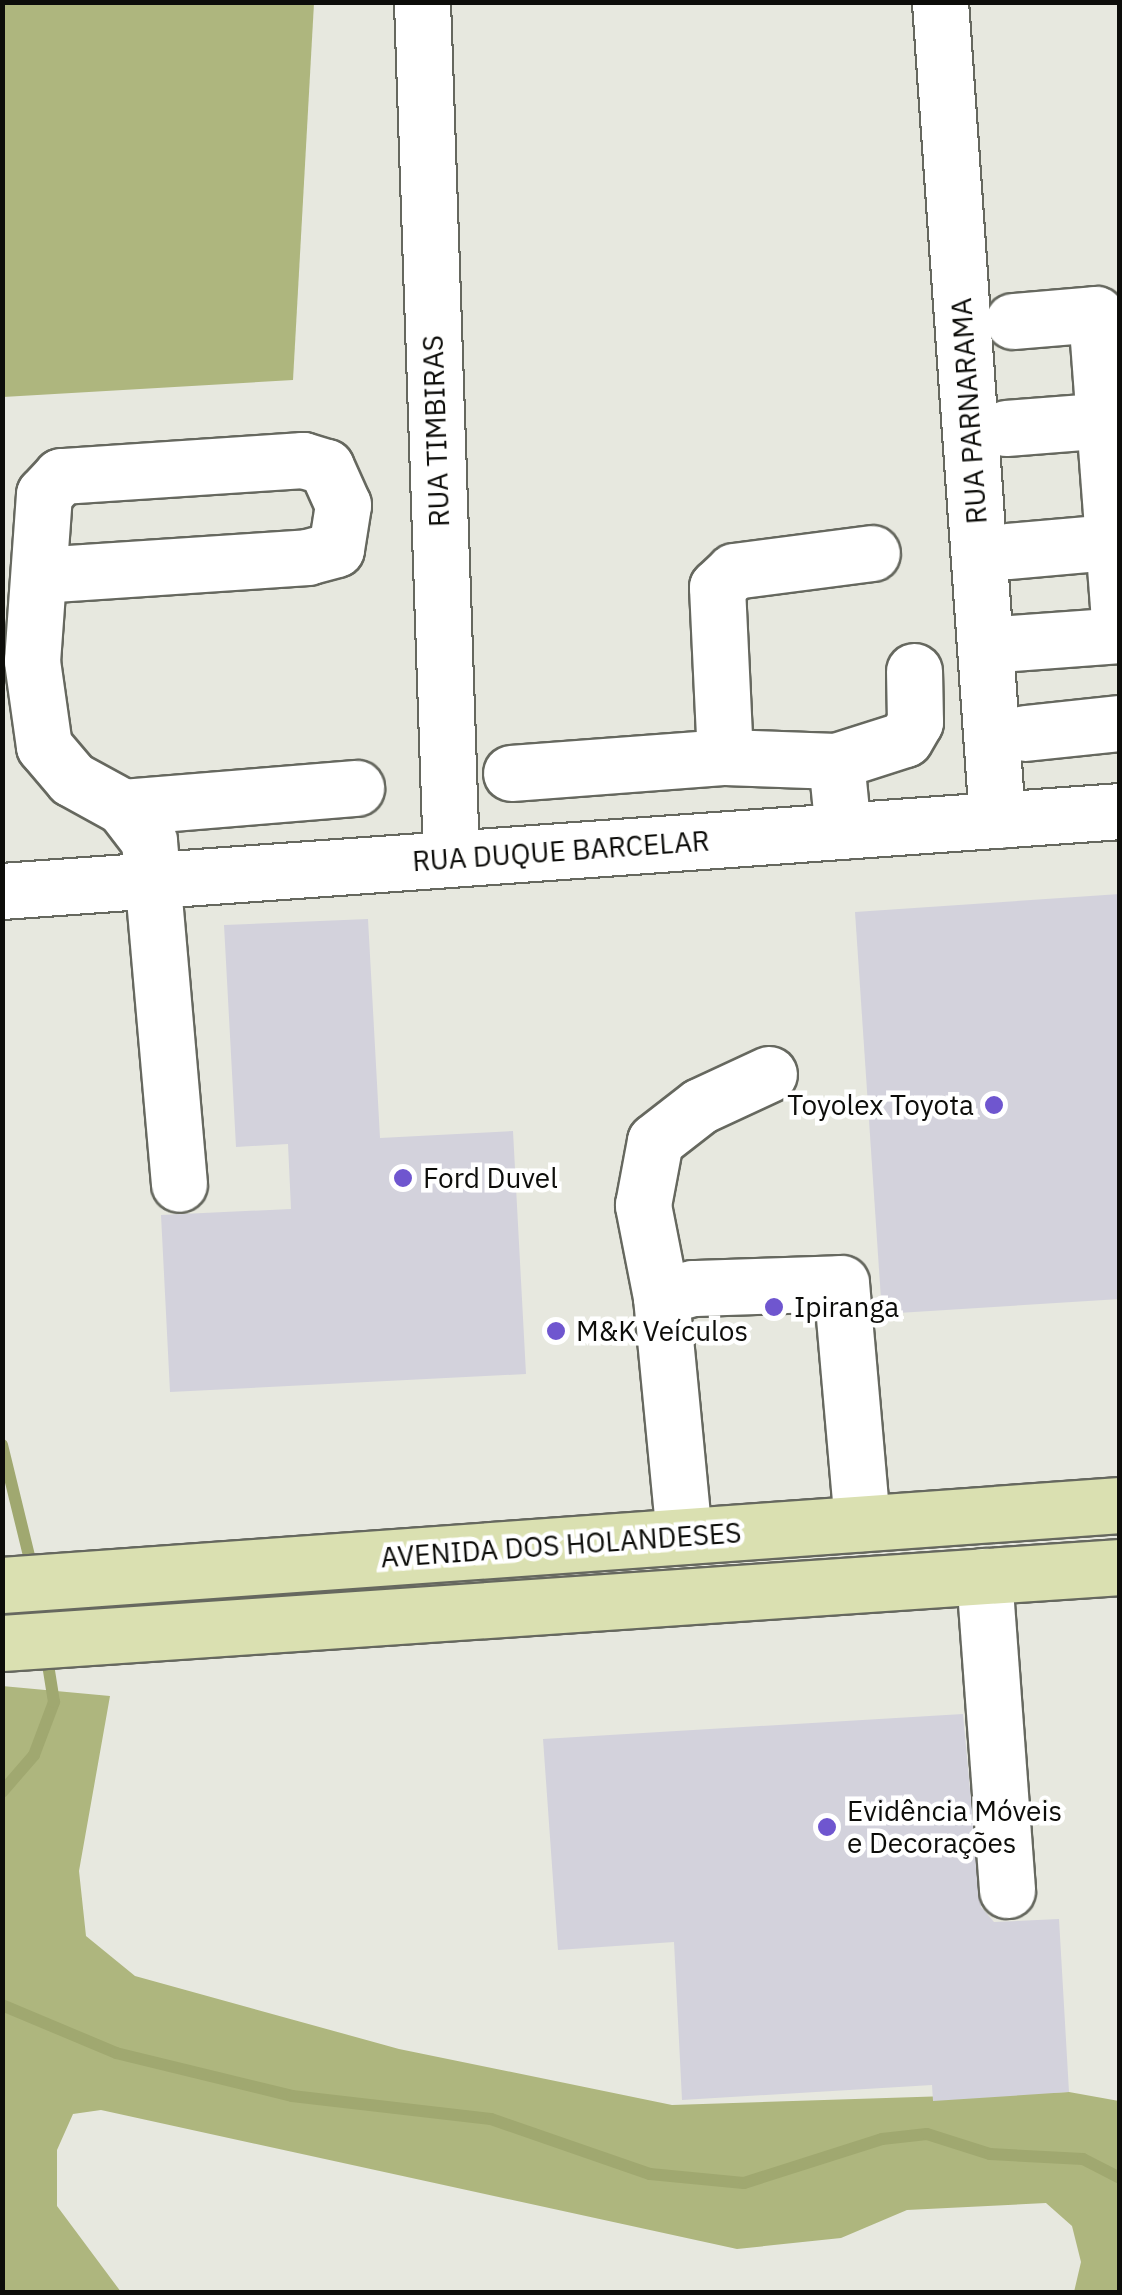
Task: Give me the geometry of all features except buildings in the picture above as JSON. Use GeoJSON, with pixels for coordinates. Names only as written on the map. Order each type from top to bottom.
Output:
{"type":"FeatureCollection","features":[{"type":"Feature","properties":{"kind":"main road","name":"AVENIDA DOS HOLANDESES"},"geometry":{"type":"LineString","coordinates":[[2,1585],[1120,1505]]}},
{"type":"Feature","properties":{"kind":"main road"},"geometry":{"type":"LineString","coordinates":[[2,1643],[1120,1567]]}},
{"type":"Feature","properties":{"kind":"street","name":"RUA TIMBIRAS"},"geometry":{"type":"LineString","coordinates":[[422,2],[451,859]]}},
{"type":"Feature","properties":{"kind":"street","name":"RUA PARNARAMA"},"geometry":{"type":"LineString","coordinates":[[940,2],[997,820]]}},
{"type":"Feature","properties":{"kind":"street"},"geometry":{"type":"LineString","coordinates":[[1012,643],[1120,633],[1108,313],[1013,321]]}},
{"type":"Feature","properties":{"kind":"street"},"geometry":{"type":"LineString","coordinates":[[1006,428],[1112,420]]}},
{"type":"Feature","properties":{"kind":"street"},"geometry":{"type":"LineString","coordinates":[[38,575],[307,556],[336,550],[343,505],[326,467],[303,460],[62,476],[44,494],[38,575],[32,662],[44,746],[72,779],[123,808],[150,841],[179,1184]]}},
{"type":"Feature","properties":{"kind":"street"},"geometry":{"type":"LineString","coordinates":[[1008,551],[1115,541]]}},
{"type":"Feature","properties":{"kind":"street"},"geometry":{"type":"LineString","coordinates":[[725,757],[718,587],[734,570],[872,553]]}},
{"type":"Feature","properties":{"kind":"street"},"geometry":{"type":"LineString","coordinates":[[511,773],[725,757],[836,761],[905,740],[915,722],[914,671]]}},
{"type":"Feature","properties":{"kind":"street"},"geometry":{"type":"LineString","coordinates":[[1026,733],[1120,723]]}},
{"type":"Feature","properties":{"kind":"street"},"geometry":{"type":"LineString","coordinates":[[836,761],[843,832]]}},
{"type":"Feature","properties":{"kind":"street"},"geometry":{"type":"LineString","coordinates":[[123,808],[356,788]]}},
{"type":"Feature","properties":{"kind":"street","name":"RUA DUQUE BARCELAR"},"geometry":{"type":"LineString","coordinates":[[2,891],[1120,811]]}},
{"type":"Feature","properties":{"kind":"street"},"geometry":{"type":"LineString","coordinates":[[684,1536],[661,1297],[643,1205],[655,1141],[700,1106],[769,1074]]}},
{"type":"Feature","properties":{"kind":"street"},"geometry":{"type":"LineString","coordinates":[[661,1297],[841,1283],[862,1523]]}},
{"type":"Feature","properties":{"kind":"street"},"geometry":{"type":"LineString","coordinates":[[984,1576],[1007,1890]]}},
{"type":"Feature","properties":{"kind":"green space"},"geometry":{"type":"Polygon","coordinates":[[[3,2],[314,3],[293,380],[3,397],[3,2]]]}},
{"type":"Feature","properties":{"kind":"green space"},"geometry":{"type":"Polygon","coordinates":[[[2,1686],[110,1696],[79,1871],[86,1936],[135,1976],[399,2049],[672,2105],[1069,2092],[1119,2101],[1119,2292],[1074,2292],[1081,2262],[1072,2226],[1046,2203],[907,2210],[841,2238],[737,2249],[101,2110],[73,2114],[57,2150],[57,2206],[121,2292],[3,2292],[2,1686]]]}},
{"type":"Feature","properties":{"kind":"waterway"},"geometry":{"type":"LineString","coordinates":[[2,1445],[32,1568]]}},
{"type":"Feature","properties":{"kind":"waterway"},"geometry":{"type":"LineString","coordinates":[[2,1792],[34,1755],[54,1702],[46,1652]]}},
{"type":"Feature","properties":{"kind":"waterway"},"geometry":{"type":"LineString","coordinates":[[2,2005],[116,2053],[292,2096],[491,2119],[650,2174],[744,2183],[882,2139],[927,2134],[990,2154],[1083,2159],[1120,2178]]}},
{"type":"Feature","properties":{"kind":"place","name":"Toyolex Toyota"},"geometry":{"type":"Point","coordinates":[994,1105]}},
{"type":"Feature","properties":{"kind":"place","name":"Ford Duvel"},"geometry":{"type":"Point","coordinates":[403,1178]}},
{"type":"Feature","properties":{"kind":"place","name":"Ipiranga"},"geometry":{"type":"Point","coordinates":[774,1307]}},
{"type":"Feature","properties":{"kind":"place","name":"M&K Veículos"},"geometry":{"type":"Point","coordinates":[556,1331]}},
{"type":"Feature","properties":{"kind":"place","name":"Evidência Móveis e Decorações"},"geometry":{"type":"Point","coordinates":[827,1827]}}]}
